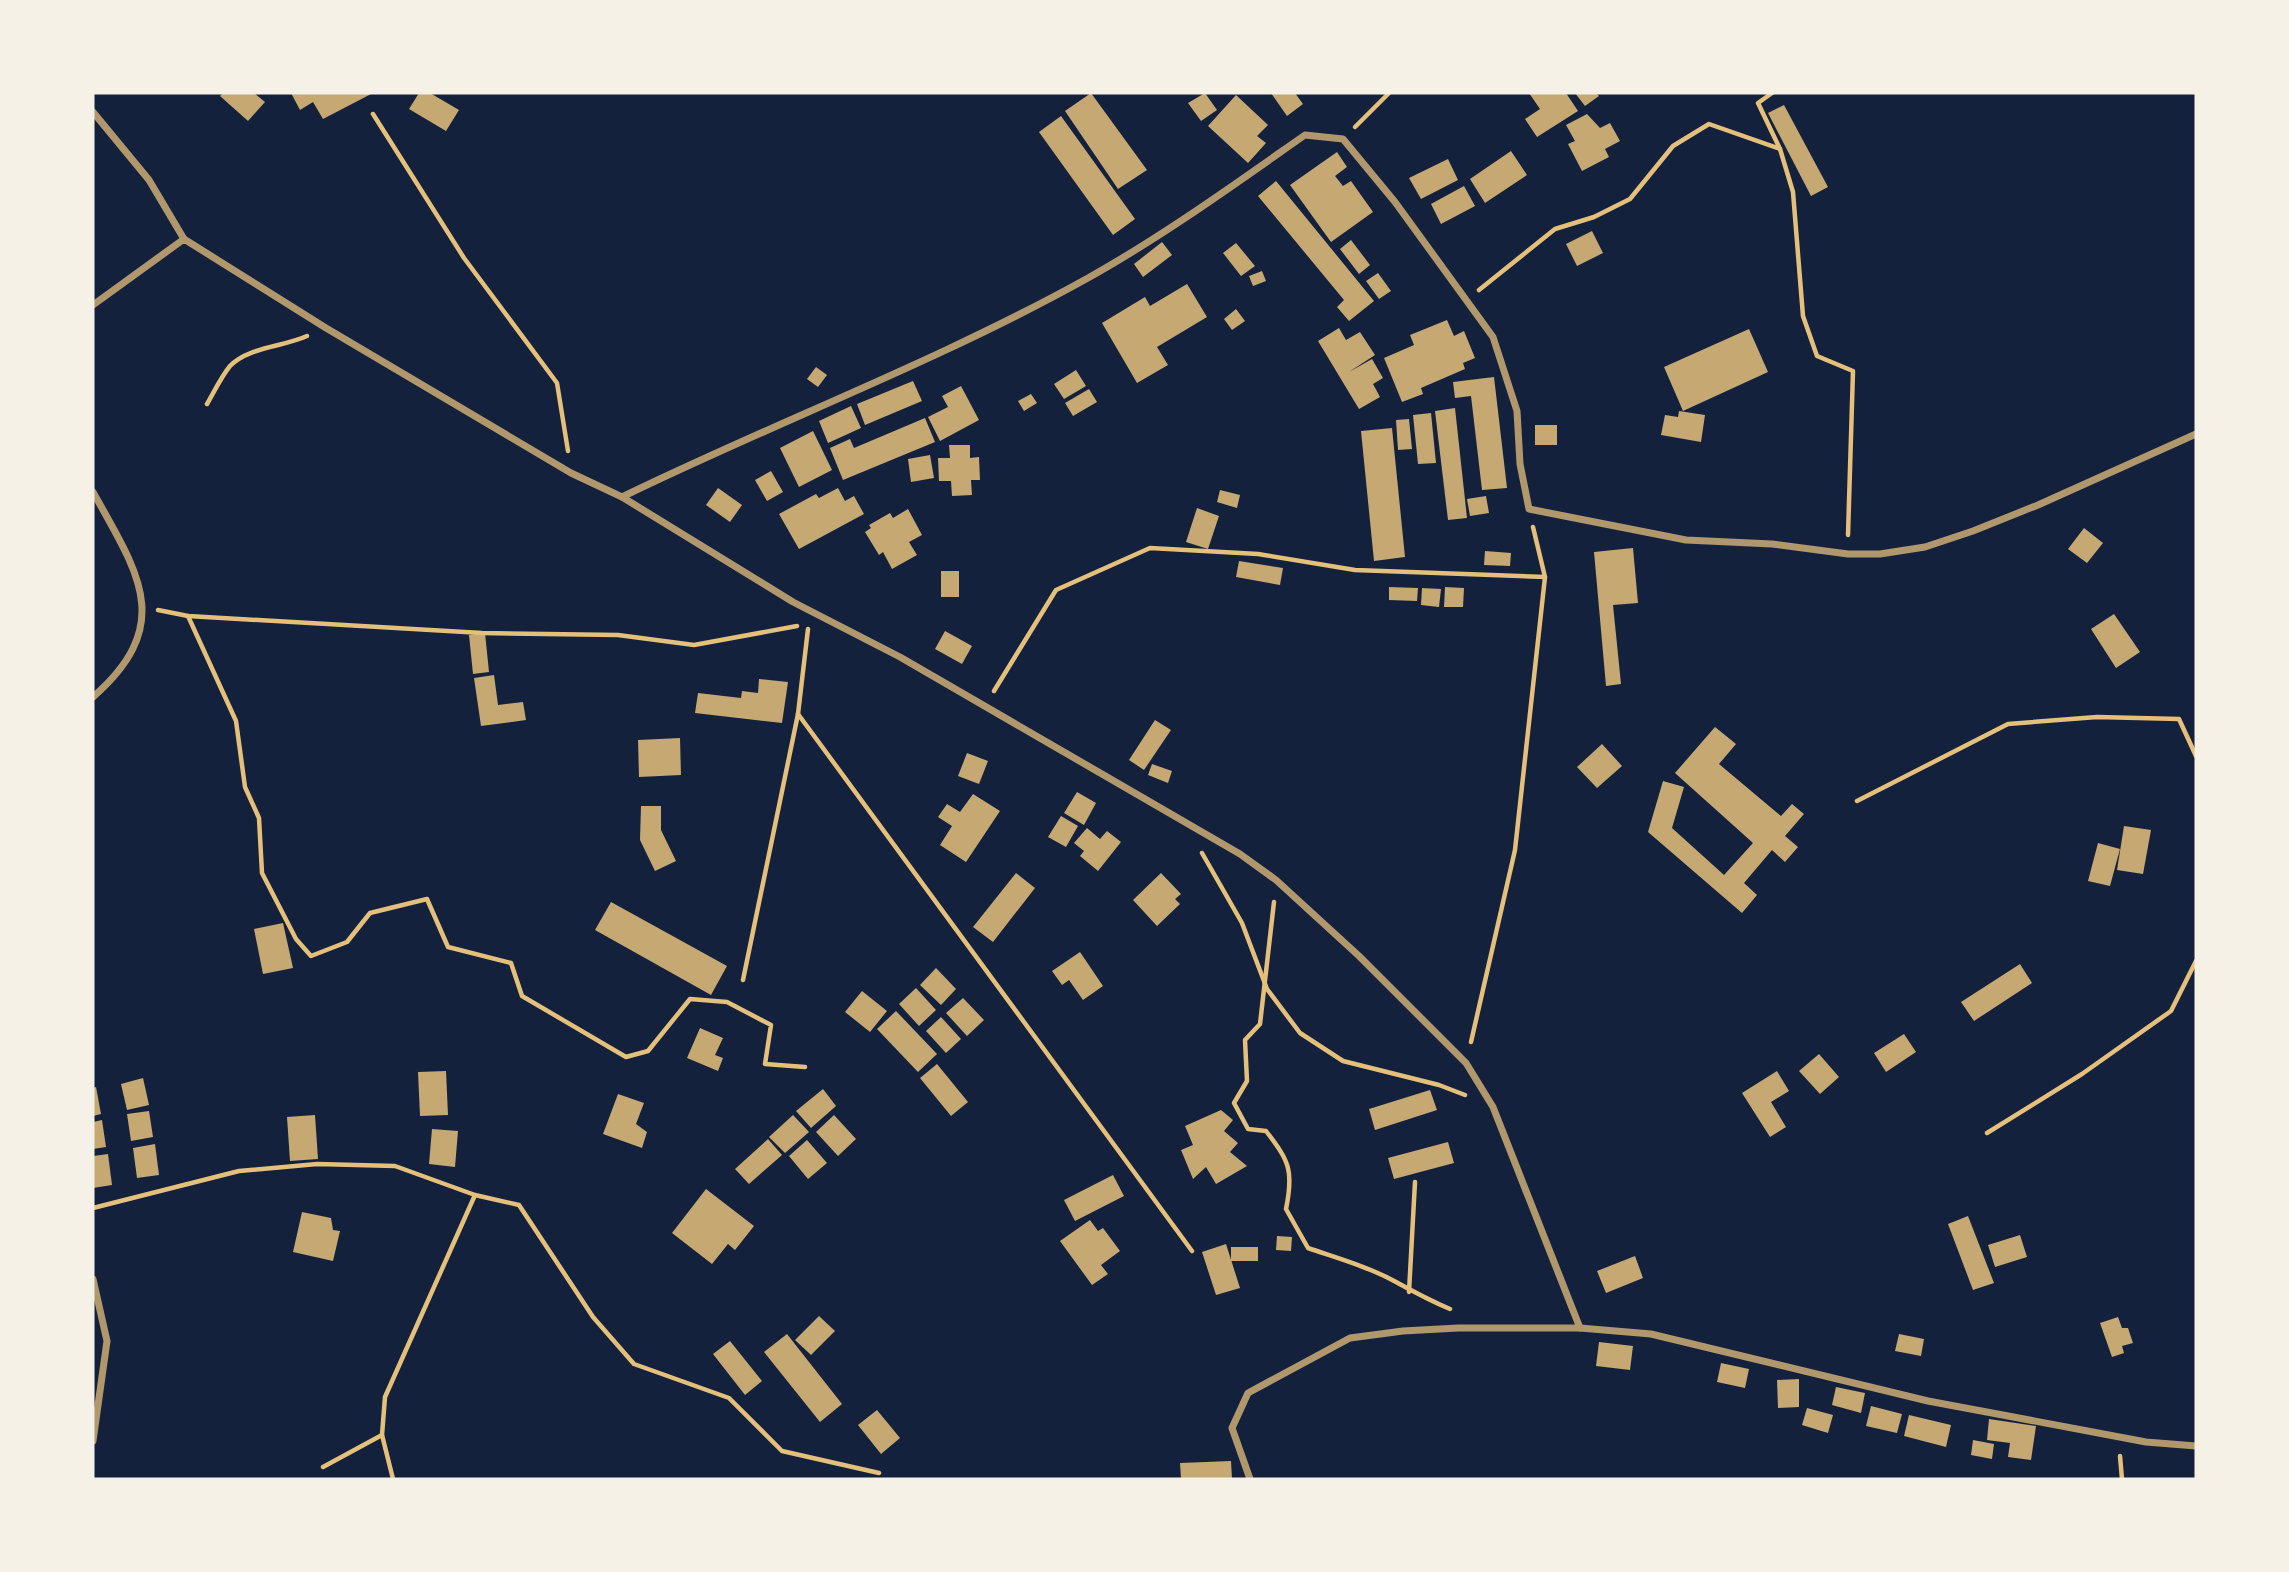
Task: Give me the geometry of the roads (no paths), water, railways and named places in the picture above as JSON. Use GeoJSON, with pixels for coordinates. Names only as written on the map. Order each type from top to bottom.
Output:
{"type":"FeatureCollection","features":[{"type":"Feature","properties":{"kind":"street"},"geometry":{"type":"LineString","coordinates":[[93,112],[149,180],[184,239],[326,328],[571,473],[622,497],[793,601],[900,657],[1240,854],[1276,880],[1359,956],[1466,1063],[1493,1107],[1580,1328]]}},
{"type":"Feature","properties":{"kind":"street"},"geometry":{"type":"LineString","coordinates":[[622,497],[697,461],[881,382],[1089,277],[1305,135],[1314,134],[1343,139],[1467,299],[1493,337],[1517,411],[1520,464],[1529,509],[1686,540],[1772,544],[1848,554],[1880,554],[1925,547],[1973,531],[2196,434]]}},
{"type":"Feature","properties":{"kind":"street"},"geometry":{"type":"LineString","coordinates":[[93,305],[184,239]]}},
{"type":"Feature","properties":{"kind":"street"},"geometry":{"type":"LineString","coordinates":[[93,492],[136,576],[144,606],[138,641],[119,674],[93,697]]}},
{"type":"Feature","properties":{"kind":"street"},"geometry":{"type":"LineString","coordinates":[[93,1279],[107,1341],[93,1441]]}},
{"type":"Feature","properties":{"kind":"street"},"geometry":{"type":"LineString","coordinates":[[1250,1479],[1232,1428],[1248,1393],[1350,1338],[1458,1328],[1580,1328],[1651,1334],[1928,1401],[2146,1442],[2196,1446]]}}]}
